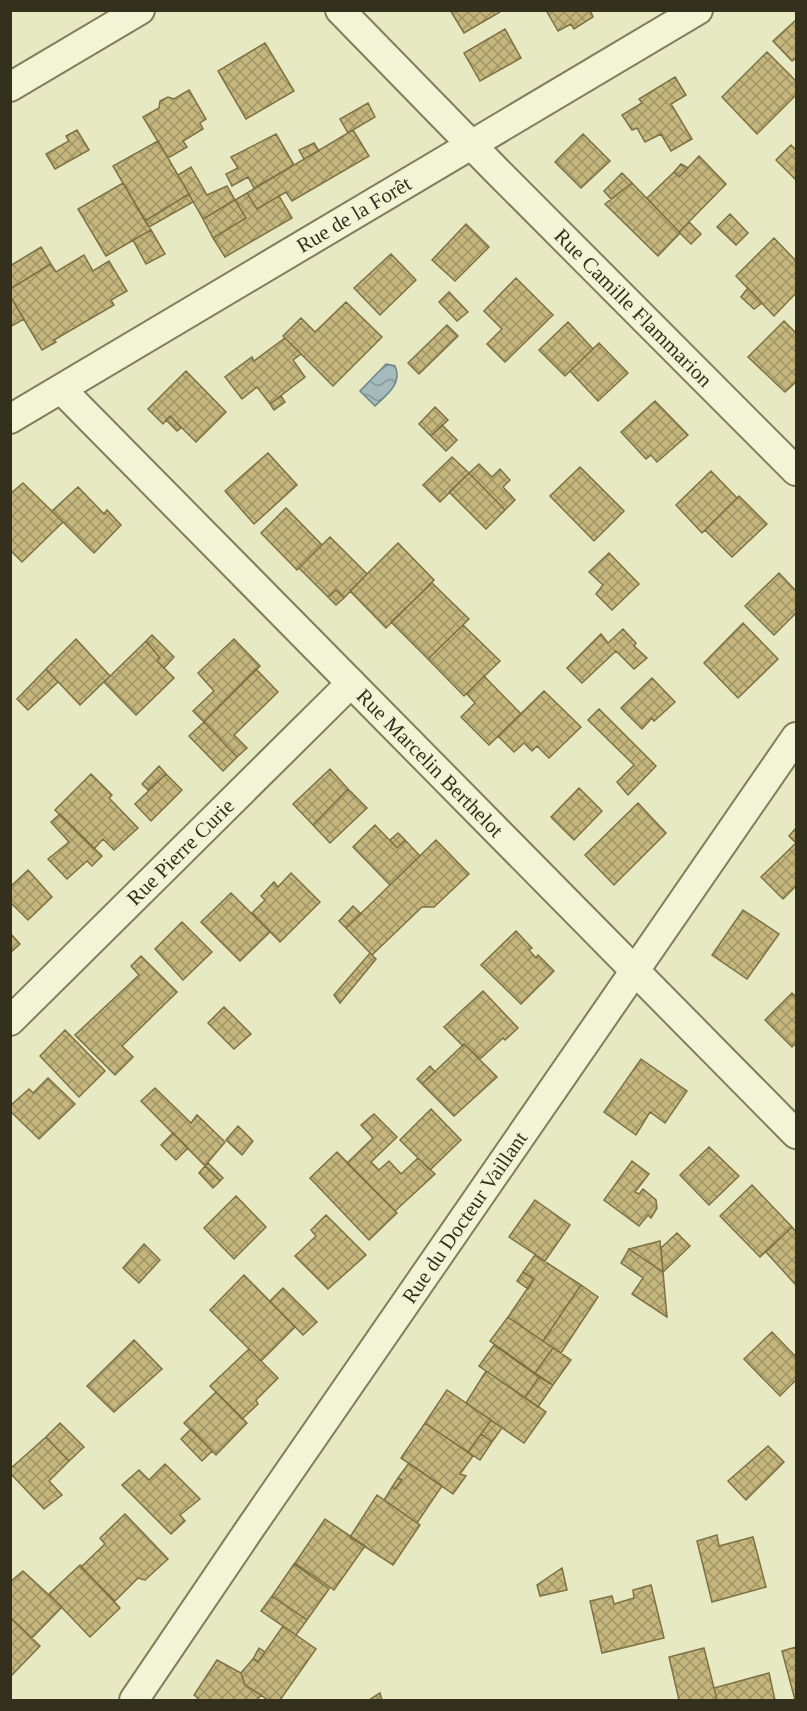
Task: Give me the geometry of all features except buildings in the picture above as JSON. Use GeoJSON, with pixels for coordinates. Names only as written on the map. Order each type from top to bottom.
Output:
{"type":"FeatureCollection","features":[{"type":"Feature","properties":{"kind":"street"},"geometry":{"type":"LineString","coordinates":[[10,87],[140,10]]}},
{"type":"Feature","properties":{"kind":"street","name":"Rue Camille Flammarion"},"geometry":{"type":"LineString","coordinates":[[340,10],[471,145],[796,471]]}},
{"type":"Feature","properties":{"kind":"street","name":"Rue de la Forêt"},"geometry":{"type":"LineString","coordinates":[[10,419],[698,10]]}},
{"type":"Feature","properties":{"kind":"street","name":"Rue Marcelin Berthelot"},"geometry":{"type":"LineString","coordinates":[[62,390],[796,1134]]}},
{"type":"Feature","properties":{"kind":"street","name":"Rue Pierre Curie"},"geometry":{"type":"LineString","coordinates":[[10,1021],[351,682]]}},
{"type":"Feature","properties":{"kind":"street","name":"Rue du Docteur Vaillant"},"geometry":{"type":"LineString","coordinates":[[134,1701],[249,1530],[796,737]]}},
{"type":"Feature","properties":{"kind":"water"},"geometry":{"type":"Polygon","coordinates":[[[386,364],[395,366],[397,378],[392,389],[375,406],[360,391],[386,364]]]}}]}
